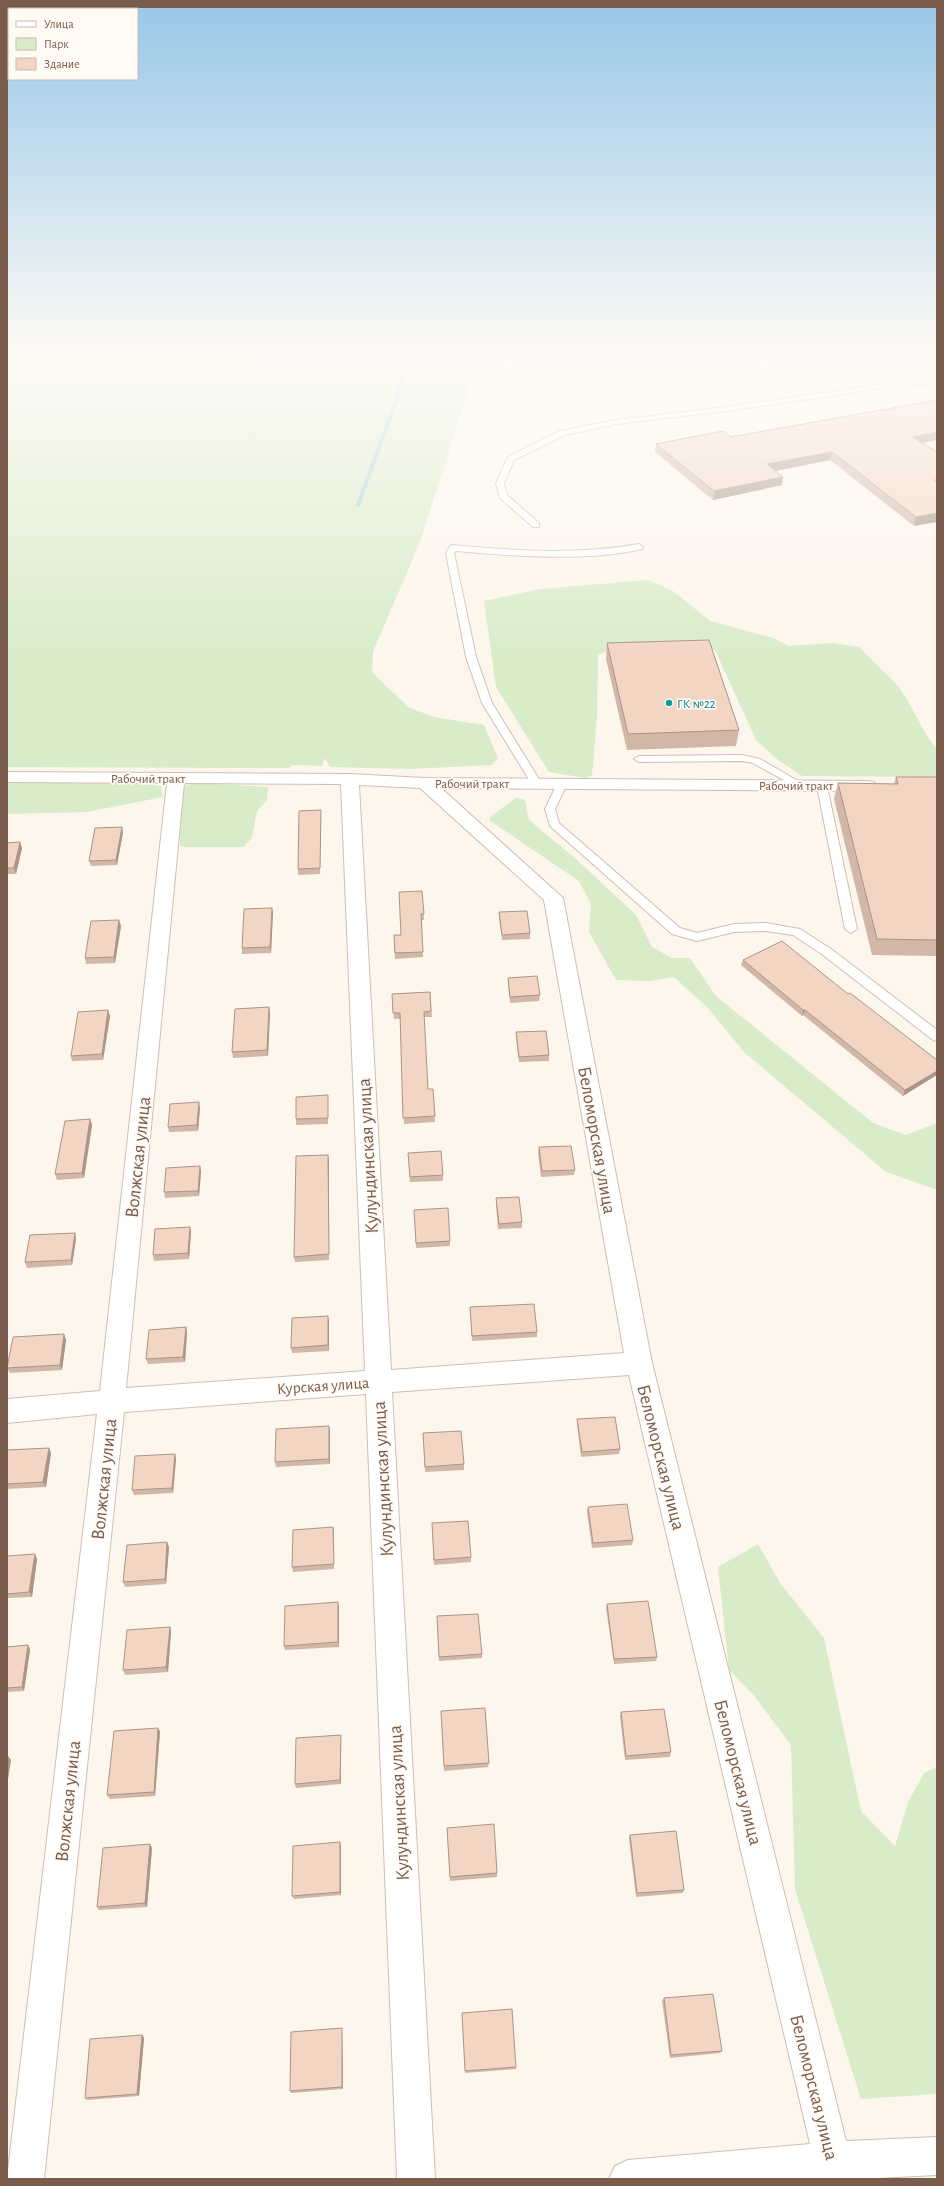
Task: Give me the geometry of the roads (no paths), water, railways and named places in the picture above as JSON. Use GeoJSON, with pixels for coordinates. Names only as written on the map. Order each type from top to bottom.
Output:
{"type":"FeatureCollection","features":[{"type":"Feature","properties":{"kind":"street","name":"Рабочий тракт"},"geometry":{"type":"LineString","coordinates":[[7,777],[350,780],[425,783],[883,786]]}},
{"type":"Feature","properties":{"kind":"street","name":"Волжская улица"},"geometry":{"type":"LineString","coordinates":[[25,2179],[112,1401],[176,778]]}},
{"type":"Feature","properties":{"kind":"street","name":"Кулундинская улица"},"geometry":{"type":"LineString","coordinates":[[350,780],[377,1381],[416,2179]]}},
{"type":"Feature","properties":{"kind":"street","name":"Беломорская улица"},"geometry":{"type":"LineString","coordinates":[[425,783],[554,898],[639,1363],[835,2170]]}},
{"type":"Feature","properties":{"kind":"street","name":"Курская улица"},"geometry":{"type":"LineString","coordinates":[[7,1411],[112,1401],[639,1363]]}},
{"type":"Feature","properties":{"kind":"street"},"geometry":{"type":"LineString","coordinates":[[628,2179],[835,2170],[937,2156]]}},
{"type":"Feature","properties":{"kind":"lane"},"geometry":{"type":"LineString","coordinates":[[518,456],[512,459],[500,483],[503,496],[536,525]]}},
{"type":"Feature","properties":{"kind":"lane"},"geometry":{"type":"LineString","coordinates":[[537,784],[487,703],[471,657],[450,553],[453,548],[508,553],[603,553],[639,547]]}},
{"type":"Feature","properties":{"kind":"lane"},"geometry":{"type":"LineString","coordinates":[[639,759],[742,758],[763,764],[800,785]]}},
{"type":"Feature","properties":{"kind":"lane"},"geometry":{"type":"LineString","coordinates":[[562,784],[550,809],[554,824],[676,931],[697,937],[734,928],[766,927],[796,932],[827,952],[937,1037]]}},
{"type":"Feature","properties":{"kind":"lane"},"geometry":{"type":"LineString","coordinates":[[822,786],[852,929]]}},
{"type":"Feature","properties":{"kind":"waterway"},"geometry":{"type":"LineString","coordinates":[[358,505],[376,456]]}},
{"type":"Feature","properties":{"kind":"place","name":"ГК №22"},"geometry":{"type":"Point","coordinates":[669,703]}}]}
